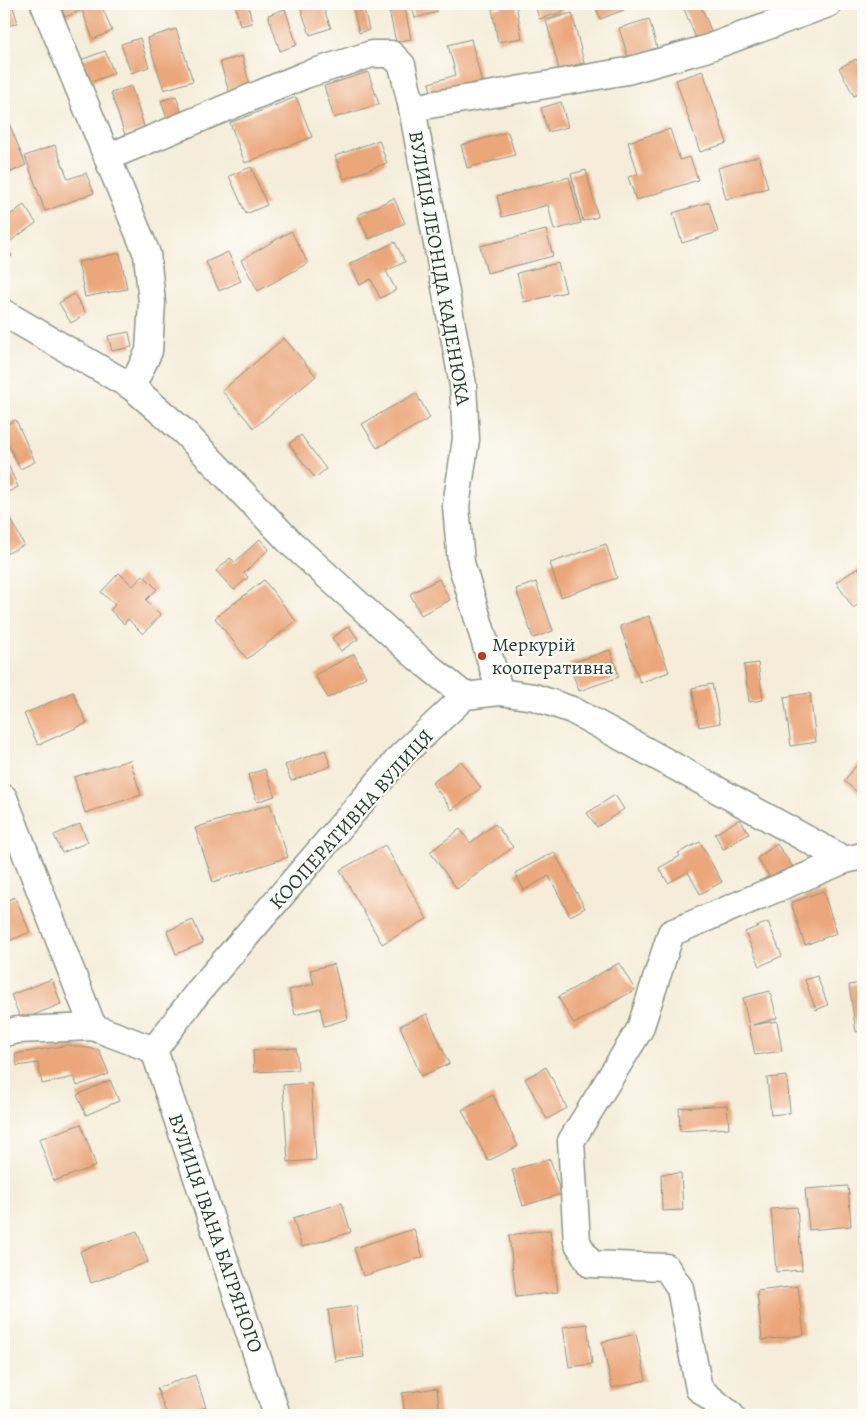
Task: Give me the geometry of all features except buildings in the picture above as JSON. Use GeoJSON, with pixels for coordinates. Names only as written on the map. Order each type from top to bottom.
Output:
{"type":"FeatureCollection","features":[{"type":"Feature","properties":{"kind":"street"},"geometry":{"type":"LineString","coordinates":[[44,4],[147,254],[152,303],[148,351],[132,387]]}},
{"type":"Feature","properties":{"kind":"street","name":"ВУЛИЦЯ ЛЕОНІДА КАДЕНЮКА"},"geometry":{"type":"LineString","coordinates":[[412,108],[627,70],[705,49],[828,4]]}},
{"type":"Feature","properties":{"kind":"street","name":"ВУЛИЦЯ ЛЕОНІДА КАДЕНЮКА"},"geometry":{"type":"LineString","coordinates":[[108,157],[305,75],[372,54],[391,54],[402,65],[412,108],[463,385],[466,439],[456,506],[461,563],[500,692]]}},
{"type":"Feature","properties":{"kind":"street"},"geometry":{"type":"LineString","coordinates":[[4,313],[132,387],[184,432],[290,543],[418,658],[466,696],[500,692],[534,698],[572,710],[854,858]]}},
{"type":"Feature","properties":{"kind":"street","name":"КООПЕРАТИВНА ВУЛИЦЯ"},"geometry":{"type":"LineString","coordinates":[[154,1050],[198,992],[402,755],[466,696]]}},
{"type":"Feature","properties":{"kind":"street"},"geometry":{"type":"LineString","coordinates":[[4,798],[93,1028]]}},
{"type":"Feature","properties":{"kind":"street"},"geometry":{"type":"LineString","coordinates":[[730,1415],[699,1389],[680,1288],[666,1267],[590,1264],[577,1242],[571,1141],[640,1028],[671,933],[854,858]]}},
{"type":"Feature","properties":{"kind":"street"},"geometry":{"type":"LineString","coordinates":[[4,1033],[18,1030],[93,1028],[154,1050]]}},
{"type":"Feature","properties":{"kind":"street","name":"ВУЛИЦЯ ІВАНА БАГРЯНОГО"},"geometry":{"type":"LineString","coordinates":[[154,1050],[277,1415]]}},
{"type":"Feature","properties":{"kind":"place","name":"Меркурій кооперативна"},"geometry":{"type":"Point","coordinates":[482,656]}}]}
